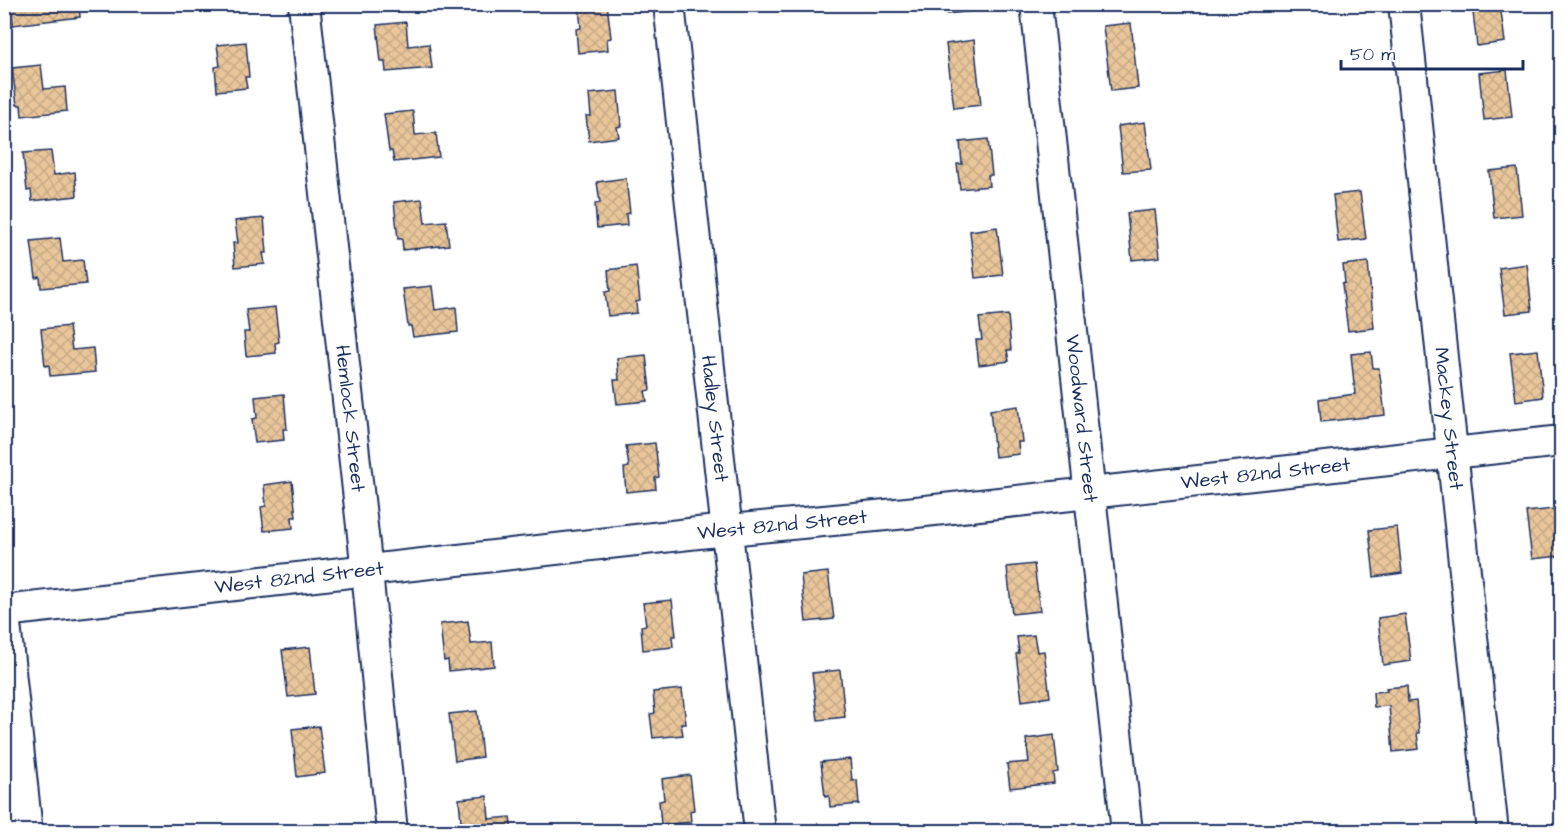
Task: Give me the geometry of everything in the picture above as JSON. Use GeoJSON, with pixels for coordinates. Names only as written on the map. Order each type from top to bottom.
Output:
{"type":"FeatureCollection","features":[{"type":"Feature","properties":{"kind":"street","name":"Hemlock Street"},"geometry":{"type":"LineString","coordinates":[[304,4],[367,571],[392,831]]}},
{"type":"Feature","properties":{"kind":"street","name":"Hadley Street"},"geometry":{"type":"LineString","coordinates":[[669,4],[760,831]]}},
{"type":"Feature","properties":{"kind":"street","name":"Woodward Street"},"geometry":{"type":"LineString","coordinates":[[1036,4],[1127,831]]}},
{"type":"Feature","properties":{"kind":"street","name":"Mackey Street"},"geometry":{"type":"LineString","coordinates":[[1404,4],[1493,831]]}},
{"type":"Feature","properties":{"kind":"street","name":"West 82nd Street"},"geometry":{"type":"LineString","coordinates":[[4,612],[1562,441]]}},
{"type":"Feature","properties":{"kind":"street"},"geometry":{"type":"LineString","coordinates":[[4,612],[27,831]]}},
{"type":"Feature","properties":{"kind":"building"},"geometry":{"type":"Polygon","coordinates":[[[6,4],[79,4],[80,17],[13,25],[12,14],[7,14],[6,4]]]}},
{"type":"Feature","properties":{"kind":"building"},"geometry":{"type":"Polygon","coordinates":[[[607,4],[611,38],[607,39],[608,50],[578,53],[576,29],[581,28],[579,7],[607,4]]]}},
{"type":"Feature","properties":{"kind":"building"},"geometry":{"type":"Polygon","coordinates":[[[946,4],[974,4],[974,11],[947,14],[946,4]]]}},
{"type":"Feature","properties":{"kind":"building"},"geometry":{"type":"Polygon","coordinates":[[[1472,4],[1500,4],[1505,42],[1477,46],[1472,4]]]}},
{"type":"Feature","properties":{"kind":"building"},"geometry":{"type":"Polygon","coordinates":[[[406,22],[408,46],[429,44],[432,68],[386,72],[385,62],[381,62],[377,25],[406,22]]]}},
{"type":"Feature","properties":{"kind":"building"},"geometry":{"type":"Polygon","coordinates":[[[1131,23],[1138,88],[1111,91],[1103,26],[1131,23]]]}},
{"type":"Feature","properties":{"kind":"building"},"geometry":{"type":"Polygon","coordinates":[[[974,40],[981,105],[954,108],[946,44],[974,40]]]}},
{"type":"Feature","properties":{"kind":"building"},"geometry":{"type":"Polygon","coordinates":[[[246,42],[249,77],[245,77],[247,88],[217,91],[215,67],[220,66],[217,45],[246,42]]]}},
{"type":"Feature","properties":{"kind":"building"},"geometry":{"type":"Polygon","coordinates":[[[41,65],[44,89],[65,87],[67,111],[22,116],[21,105],[17,105],[12,68],[41,65]]]}},
{"type":"Feature","properties":{"kind":"building"},"geometry":{"type":"Polygon","coordinates":[[[1507,70],[1512,117],[1484,120],[1479,73],[1507,70]]]}},
{"type":"Feature","properties":{"kind":"building"},"geometry":{"type":"Polygon","coordinates":[[[618,91],[621,126],[617,127],[619,137],[589,141],[586,116],[591,116],[589,94],[618,91]]]}},
{"type":"Feature","properties":{"kind":"building"},"geometry":{"type":"Polygon","coordinates":[[[413,111],[415,135],[436,133],[439,157],[394,162],[392,151],[389,151],[384,114],[413,111]]]}},
{"type":"Feature","properties":{"kind":"building"},"geometry":{"type":"Polygon","coordinates":[[[1145,122],[1151,170],[1123,172],[1118,126],[1145,122]]]}},
{"type":"Feature","properties":{"kind":"building"},"geometry":{"type":"Polygon","coordinates":[[[988,139],[992,175],[988,175],[989,186],[960,189],[957,164],[962,164],[960,142],[988,139]]]}},
{"type":"Feature","properties":{"kind":"building"},"geometry":{"type":"Polygon","coordinates":[[[51,151],[54,175],[75,172],[77,196],[32,201],[31,190],[27,191],[23,153],[51,151]]]}},
{"type":"Feature","properties":{"kind":"building"},"geometry":{"type":"Polygon","coordinates":[[[1517,168],[1522,215],[1494,218],[1489,171],[1517,168]]]}},
{"type":"Feature","properties":{"kind":"building"},"geometry":{"type":"Polygon","coordinates":[[[626,178],[630,213],[626,214],[627,225],[597,228],[595,204],[600,203],[597,182],[626,178]]]}},
{"type":"Feature","properties":{"kind":"building"},"geometry":{"type":"Polygon","coordinates":[[[1360,192],[1366,239],[1338,242],[1333,195],[1360,192]]]}},
{"type":"Feature","properties":{"kind":"building"},"geometry":{"type":"Polygon","coordinates":[[[422,199],[425,223],[446,221],[449,245],[403,250],[402,239],[398,239],[394,202],[422,199]]]}},
{"type":"Feature","properties":{"kind":"building"},"geometry":{"type":"Polygon","coordinates":[[[1155,210],[1160,257],[1132,260],[1127,213],[1155,210]]]}},
{"type":"Feature","properties":{"kind":"building"},"geometry":{"type":"Polygon","coordinates":[[[264,218],[267,253],[263,253],[265,264],[235,267],[233,243],[238,243],[235,221],[264,218]]]}},
{"type":"Feature","properties":{"kind":"building"},"geometry":{"type":"Polygon","coordinates":[[[997,227],[1003,275],[975,278],[970,231],[997,227]]]}},
{"type":"Feature","properties":{"kind":"building"},"geometry":{"type":"Polygon","coordinates":[[[60,238],[63,262],[83,260],[86,284],[41,288],[40,277],[36,278],[31,241],[60,238]]]}},
{"type":"Feature","properties":{"kind":"building"},"geometry":{"type":"Polygon","coordinates":[[[1368,262],[1374,328],[1348,331],[1342,284],[1345,283],[1343,265],[1368,262]]]}},
{"type":"Feature","properties":{"kind":"building"},"geometry":{"type":"Polygon","coordinates":[[[1527,264],[1532,311],[1505,314],[1499,268],[1527,264]]]}},
{"type":"Feature","properties":{"kind":"building"},"geometry":{"type":"Polygon","coordinates":[[[636,266],[640,301],[636,302],[637,313],[608,316],[605,292],[610,291],[608,270],[636,266]]]}},
{"type":"Feature","properties":{"kind":"building"},"geometry":{"type":"Polygon","coordinates":[[[432,286],[435,310],[456,307],[458,332],[413,337],[411,326],[408,326],[403,289],[432,286]]]}},
{"type":"Feature","properties":{"kind":"building"},"geometry":{"type":"Polygon","coordinates":[[[275,307],[279,342],[275,343],[276,353],[246,356],[244,332],[249,332],[246,310],[275,307]]]}},
{"type":"Feature","properties":{"kind":"building"},"geometry":{"type":"Polygon","coordinates":[[[1008,315],[1011,350],[1007,350],[1009,361],[979,365],[976,340],[982,340],[979,318],[1008,315]]]}},
{"type":"Feature","properties":{"kind":"building"},"geometry":{"type":"Polygon","coordinates":[[[69,326],[72,350],[93,348],[95,372],[50,376],[49,365],[45,366],[41,329],[69,326]]]}},
{"type":"Feature","properties":{"kind":"building"},"geometry":{"type":"Polygon","coordinates":[[[1538,350],[1543,397],[1516,401],[1510,353],[1538,350]]]}},
{"type":"Feature","properties":{"kind":"building"},"geometry":{"type":"Polygon","coordinates":[[[1371,352],[1373,368],[1379,368],[1385,415],[1321,422],[1319,399],[1355,394],[1351,354],[1371,352]]]}},
{"type":"Feature","properties":{"kind":"building"},"geometry":{"type":"Polygon","coordinates":[[[646,355],[650,390],[645,391],[647,401],[617,404],[614,380],[619,380],[617,358],[646,355]]]}},
{"type":"Feature","properties":{"kind":"building"},"geometry":{"type":"Polygon","coordinates":[[[284,394],[287,429],[283,429],[284,440],[255,443],[252,419],[257,418],[255,397],[284,394]]]}},
{"type":"Feature","properties":{"kind":"building"},"geometry":{"type":"Polygon","coordinates":[[[1018,406],[1022,442],[1018,442],[1019,454],[995,457],[990,410],[1018,406]]]}},
{"type":"Feature","properties":{"kind":"building"},"geometry":{"type":"Polygon","coordinates":[[[655,443],[659,477],[655,478],[656,489],[626,492],[624,468],[629,467],[626,446],[655,443]]]}},
{"type":"Feature","properties":{"kind":"building"},"geometry":{"type":"Polygon","coordinates":[[[292,481],[296,517],[292,517],[293,528],[264,531],[261,507],[266,506],[264,485],[292,481]]]}},
{"type":"Feature","properties":{"kind":"building"},"geometry":{"type":"Polygon","coordinates":[[[1554,509],[1560,556],[1532,559],[1526,512],[1554,509]]]}},
{"type":"Feature","properties":{"kind":"building"},"geometry":{"type":"Polygon","coordinates":[[[1397,527],[1402,573],[1374,577],[1369,530],[1397,527]]]}},
{"type":"Feature","properties":{"kind":"building"},"geometry":{"type":"Polygon","coordinates":[[[1034,564],[1040,611],[1012,614],[1007,567],[1034,564]]]}},
{"type":"Feature","properties":{"kind":"building"},"geometry":{"type":"Polygon","coordinates":[[[828,572],[834,619],[806,622],[801,575],[828,572]]]}},
{"type":"Feature","properties":{"kind":"building"},"geometry":{"type":"Polygon","coordinates":[[[672,600],[676,636],[672,636],[673,647],[643,650],[641,626],[646,625],[643,603],[672,600]]]}},
{"type":"Feature","properties":{"kind":"building"},"geometry":{"type":"Polygon","coordinates":[[[1405,614],[1411,661],[1383,665],[1378,618],[1405,614]]]}},
{"type":"Feature","properties":{"kind":"building"},"geometry":{"type":"Polygon","coordinates":[[[468,621],[471,644],[492,642],[494,666],[449,671],[448,660],[444,661],[440,624],[468,621]]]}},
{"type":"Feature","properties":{"kind":"building"},"geometry":{"type":"Polygon","coordinates":[[[1034,635],[1037,652],[1044,651],[1050,697],[1022,701],[1016,654],[1019,653],[1017,637],[1034,635]]]}},
{"type":"Feature","properties":{"kind":"building"},"geometry":{"type":"Polygon","coordinates":[[[310,647],[315,694],[288,697],[282,650],[310,647]]]}},
{"type":"Feature","properties":{"kind":"building"},"geometry":{"type":"Polygon","coordinates":[[[840,670],[845,717],[818,720],[812,673],[840,670]]]}},
{"type":"Feature","properties":{"kind":"building"},"geometry":{"type":"Polygon","coordinates":[[[1407,686],[1408,702],[1416,701],[1419,749],[1393,752],[1389,706],[1374,707],[1373,692],[1407,686]]]}},
{"type":"Feature","properties":{"kind":"building"},"geometry":{"type":"Polygon","coordinates":[[[682,689],[686,724],[681,724],[683,735],[653,738],[650,714],[655,713],[653,692],[682,689]]]}},
{"type":"Feature","properties":{"kind":"building"},"geometry":{"type":"Polygon","coordinates":[[[477,711],[482,757],[455,761],[449,714],[477,711]]]}},
{"type":"Feature","properties":{"kind":"building"},"geometry":{"type":"Polygon","coordinates":[[[319,726],[325,773],[297,777],[292,729],[319,726]]]}},
{"type":"Feature","properties":{"kind":"building"},"geometry":{"type":"Polygon","coordinates":[[[1054,735],[1058,772],[1053,773],[1054,783],[1010,788],[1007,764],[1029,762],[1026,739],[1054,735]]]}},
{"type":"Feature","properties":{"kind":"building"},"geometry":{"type":"Polygon","coordinates":[[[850,759],[852,781],[857,780],[859,804],[830,807],[829,796],[825,797],[821,762],[850,759]]]}},
{"type":"Feature","properties":{"kind":"building"},"geometry":{"type":"Polygon","coordinates":[[[690,775],[694,810],[690,811],[691,822],[661,825],[659,801],[664,800],[662,779],[690,775]]]}},
{"type":"Feature","properties":{"kind":"building"},"geometry":{"type":"Polygon","coordinates":[[[487,796],[489,819],[510,817],[512,832],[462,832],[459,799],[487,796]]]}},
{"type":"Feature","properties":{"kind":"building"},"geometry":{"type":"Polygon","coordinates":[[[1062,824],[1062,832],[1035,832],[1034,827],[1062,824]]]}}]}
